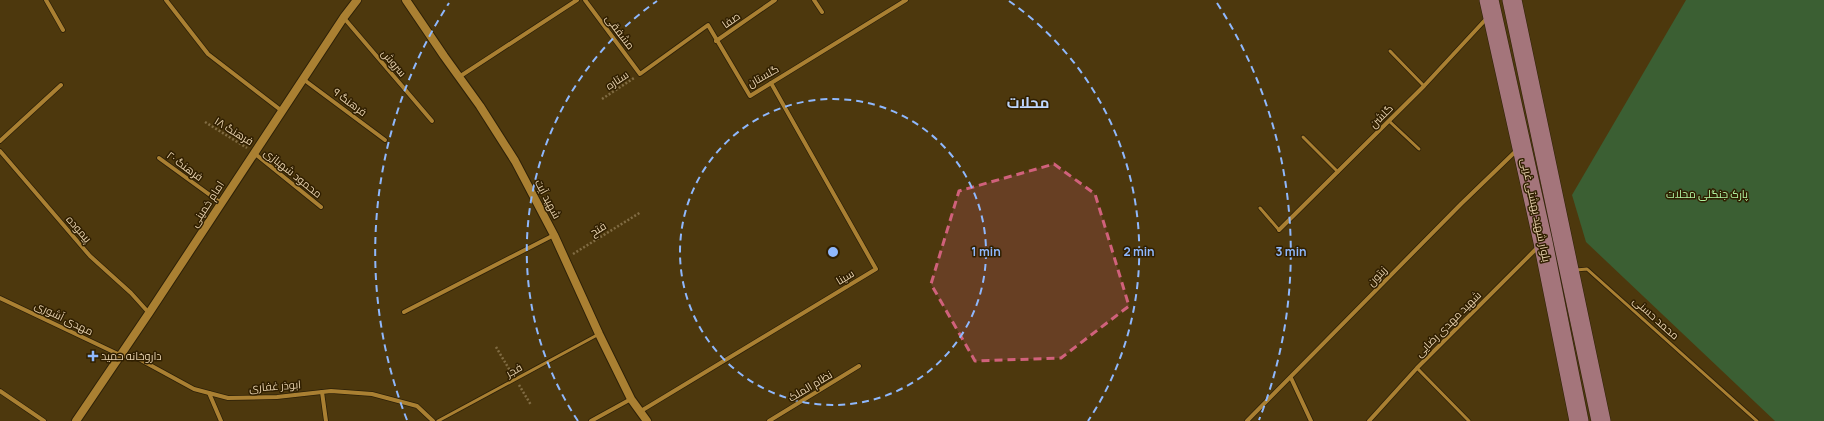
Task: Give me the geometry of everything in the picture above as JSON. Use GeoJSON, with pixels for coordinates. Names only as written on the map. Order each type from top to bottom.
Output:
{"type":"FeatureCollection","features":[{"type":"Feature","properties":{"kind":"main road","name":"امام خمینی"},"geometry":{"type":"LineString","coordinates":[[76,421],[344,17],[357,0]]}},
{"type":"Feature","properties":{"kind":"main road","name":"شهید آیت"},"geometry":{"type":"LineString","coordinates":[[406,0],[480,106],[515,161],[554,235],[599,334],[631,399],[647,421]]}},
{"type":"Feature","properties":{"kind":"main road","name":"بلوار شهید بهشتی غربی"},"geometry":{"type":"LineString","coordinates":[[1514,2],[1601,421]]}},
{"type":"Feature","properties":{"kind":"main road","name":"بلوار شهید بهشتی غربی"},"geometry":{"type":"LineString","coordinates":[[1491,6],[1543,242],[1579,421]]}},
{"type":"Feature","properties":{"kind":"street"},"geometry":{"type":"LineString","coordinates":[[46,0],[63,30]]}},
{"type":"Feature","properties":{"kind":"street"},"geometry":{"type":"LineString","coordinates":[[166,0],[208,54],[282,111]]}},
{"type":"Feature","properties":{"kind":"street"},"geometry":{"type":"LineString","coordinates":[[459,77],[577,0]]}},
{"type":"Feature","properties":{"kind":"street","name":"مشفقی"},"geometry":{"type":"LineString","coordinates":[[585,0],[640,74]]}},
{"type":"Feature","properties":{"kind":"street","name":"صفا"},"geometry":{"type":"LineString","coordinates":[[716,41],[775,0]]}},
{"type":"Feature","properties":{"kind":"street"},"geometry":{"type":"LineString","coordinates":[[814,0],[822,12]]}},
{"type":"Feature","properties":{"kind":"street","name":"گلستان"},"geometry":{"type":"LineString","coordinates":[[640,74],[708,25],[716,41],[750,96],[906,0]]}},
{"type":"Feature","properties":{"kind":"street","name":"گلشن"},"geometry":{"type":"LineString","coordinates":[[1279,230],[1424,86],[1491,6]]}},
{"type":"Feature","properties":{"kind":"street","name":"سروش"},"geometry":{"type":"LineString","coordinates":[[344,17],[432,121]]}},
{"type":"Feature","properties":{"kind":"street","name":"فرهنگ ۹"},"geometry":{"type":"LineString","coordinates":[[303,79],[385,140]]}},
{"type":"Feature","properties":{"kind":"street","name":"سینا"},"geometry":{"type":"LineString","coordinates":[[641,412],[876,269],[771,83]]}},
{"type":"Feature","properties":{"kind":"street"},"geometry":{"type":"LineString","coordinates":[[0,141],[61,85]]}},
{"type":"Feature","properties":{"kind":"street","name":"زیتون"},"geometry":{"type":"LineString","coordinates":[[1247,421],[1461,204],[1522,145]]}},
{"type":"Feature","properties":{"kind":"street","name":"پیموده"},"geometry":{"type":"LineString","coordinates":[[0,151],[90,256],[149,313]]}},
{"type":"Feature","properties":{"kind":"street","name":"محمود شهبازی"},"geometry":{"type":"LineString","coordinates":[[254,153],[321,207]]}},
{"type":"Feature","properties":{"kind":"street","name":"فرهنگ ۲۰"},"geometry":{"type":"LineString","coordinates":[[159,158],[221,203]]}},
{"type":"Feature","properties":{"kind":"street"},"geometry":{"type":"LineString","coordinates":[[404,312],[554,235]]}},
{"type":"Feature","properties":{"kind":"street","name":"شهید مهدی رضایی"},"geometry":{"type":"LineString","coordinates":[[1372,420],[1417,368],[1543,242]]}},
{"type":"Feature","properties":{"kind":"street","name":"مهدی آشوری"},"geometry":{"type":"LineString","coordinates":[[0,298],[120,355]]}},
{"type":"Feature","properties":{"kind":"street","name":"ابوذر غفاری"},"geometry":{"type":"LineString","coordinates":[[120,355],[139,359],[194,389],[228,398],[277,397],[331,391],[372,394],[417,406],[433,421]]}},
{"type":"Feature","properties":{"kind":"street","name":"نظام الملک"},"geometry":{"type":"LineString","coordinates":[[769,421],[859,366]]}},
{"type":"Feature","properties":{"kind":"street"},"geometry":{"type":"LineString","coordinates":[[1291,378],[1311,421]]}},
{"type":"Feature","properties":{"kind":"street"},"geometry":{"type":"LineString","coordinates":[[0,391],[44,421]]}},
{"type":"Feature","properties":{"kind":"street"},"geometry":{"type":"LineString","coordinates":[[322,392],[326,421]]}},
{"type":"Feature","properties":{"kind":"street"},"geometry":{"type":"LineString","coordinates":[[209,393],[221,421]]}},
{"type":"Feature","properties":{"kind":"street"},"geometry":{"type":"LineString","coordinates":[[591,421],[631,399]]}},
{"type":"Feature","properties":{"kind":"lane"},"geometry":{"type":"LineString","coordinates":[[1390,51],[1424,86]]}},
{"type":"Feature","properties":{"kind":"lane"},"geometry":{"type":"LineString","coordinates":[[1389,121],[1419,149]]}},
{"type":"Feature","properties":{"kind":"lane"},"geometry":{"type":"LineString","coordinates":[[1303,137],[1338,172]]}},
{"type":"Feature","properties":{"kind":"lane"},"geometry":{"type":"LineString","coordinates":[[1260,208],[1279,230]]}},
{"type":"Feature","properties":{"kind":"lane","name":"محمد حسنی"},"geometry":{"type":"LineString","coordinates":[[1570,271],[1587,269],[1757,421]]}},
{"type":"Feature","properties":{"kind":"lane","name":"فجر"},"geometry":{"type":"LineString","coordinates":[[438,421],[599,334]]}},
{"type":"Feature","properties":{"kind":"lane"},"geometry":{"type":"LineString","coordinates":[[1417,368],[1469,421]]}},
{"type":"Feature","properties":{"kind":"path","name":"ستاره"},"geometry":{"type":"LineString","coordinates":[[602,99],[640,74]]}},
{"type":"Feature","properties":{"kind":"path","name":"فرهنگ ۱۸"},"geometry":{"type":"LineString","coordinates":[[205,122],[254,153]]}},
{"type":"Feature","properties":{"kind":"path","name":"فتح"},"geometry":{"type":"LineString","coordinates":[[564,259],[640,212]]}},
{"type":"Feature","properties":{"kind":"path"},"geometry":{"type":"LineString","coordinates":[[496,347],[531,405]]}},
{"type":"Feature","properties":{"kind":"highlighted area"},"geometry":{"type":"Polygon","coordinates":[[[1054,164],[1095,194],[1129,306],[1061,358],[975,361],[931,284],[959,191],[1054,164]]]}},
{"type":"Feature","properties":{"kind":"green space","name":"پارک جنگلی محلات"},"geometry":{"type":"Polygon","coordinates":[[[1686,0],[1824,0],[1824,421],[1775,421],[1586,242],[1572,195],[1686,0]]]}},
{"type":"Feature","properties":{"kind":"place","name":"داروخانه حمید"},"geometry":{"type":"Point","coordinates":[93,356]}},
{"type":"Feature","properties":{"kind":"district","name":"محلات"},"geometry":{"type":"Point","coordinates":[1028,103]}}]}
